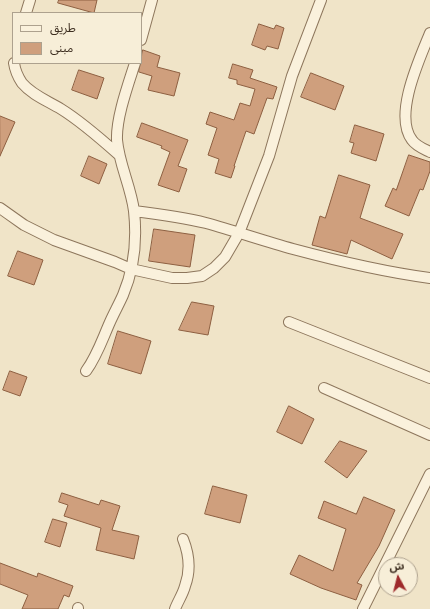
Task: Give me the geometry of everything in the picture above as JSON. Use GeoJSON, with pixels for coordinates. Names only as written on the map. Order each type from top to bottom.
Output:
{"type":"FeatureCollection","features":[{"type":"Feature","properties":{"kind":"street"},"geometry":{"type":"LineString","coordinates":[[26,12],[30,0]]}},
{"type":"Feature","properties":{"kind":"street"},"geometry":{"type":"LineString","coordinates":[[142,36],[152,0]]}},
{"type":"Feature","properties":{"kind":"street"},"geometry":{"type":"LineString","coordinates":[[0,208],[24,225],[54,240],[131,269],[172,278],[202,276],[214,268],[225,257],[239,233],[269,156],[292,76],[321,0]]}},
{"type":"Feature","properties":{"kind":"street"},"geometry":{"type":"LineString","coordinates":[[430,33],[411,84],[405,105],[406,126],[411,140],[420,148],[430,152]]}},
{"type":"Feature","properties":{"kind":"street"},"geometry":{"type":"LineString","coordinates":[[14,64],[17,74],[23,84],[40,98],[61,109],[82,123],[119,156]]}},
{"type":"Feature","properties":{"kind":"street"},"geometry":{"type":"LineString","coordinates":[[86,371],[98,352],[111,318],[123,295],[131,269],[134,251],[134,211],[119,156],[117,139],[118,125],[134,64]]}},
{"type":"Feature","properties":{"kind":"street"},"geometry":{"type":"LineString","coordinates":[[134,211],[186,219],[344,262],[430,278]]}},
{"type":"Feature","properties":{"kind":"street"},"geometry":{"type":"LineString","coordinates":[[289,322],[430,378]]}},
{"type":"Feature","properties":{"kind":"street"},"geometry":{"type":"LineString","coordinates":[[324,388],[430,435]]}},
{"type":"Feature","properties":{"kind":"street"},"geometry":{"type":"LineString","coordinates":[[363,609],[430,474]]}},
{"type":"Feature","properties":{"kind":"street"},"geometry":{"type":"LineString","coordinates":[[175,609],[186,585],[189,570],[189,553],[183,539]]}},
{"type":"Feature","properties":{"kind":"building"},"geometry":{"type":"Polygon","coordinates":[[[59,0],[97,0],[94,12],[58,3],[59,0]]]}},
{"type":"Feature","properties":{"kind":"building"},"geometry":{"type":"Polygon","coordinates":[[[259,24],[274,29],[276,25],[284,28],[278,49],[267,46],[265,50],[252,45],[259,24]]]}},
{"type":"Feature","properties":{"kind":"building"},"geometry":{"type":"Polygon","coordinates":[[[143,50],[160,56],[157,67],[180,73],[174,96],[148,90],[152,76],[139,72],[140,64],[142,64],[143,50]]]}},
{"type":"Feature","properties":{"kind":"building"},"geometry":{"type":"Polygon","coordinates":[[[233,64],[253,70],[250,78],[277,87],[273,99],[267,98],[254,134],[246,131],[231,178],[215,173],[219,159],[208,155],[217,128],[206,124],[210,112],[234,120],[240,103],[250,106],[255,89],[237,84],[237,80],[229,78],[233,64]]]}},
{"type":"Feature","properties":{"kind":"building"},"geometry":{"type":"Polygon","coordinates":[[[79,70],[104,78],[97,99],[72,90],[79,70]]]}},
{"type":"Feature","properties":{"kind":"building"},"geometry":{"type":"Polygon","coordinates":[[[311,73],[344,86],[335,110],[301,97],[311,73]]]}},
{"type":"Feature","properties":{"kind":"building"},"geometry":{"type":"Polygon","coordinates":[[[0,116],[15,122],[0,156],[0,116]]]}},
{"type":"Feature","properties":{"kind":"building"},"geometry":{"type":"Polygon","coordinates":[[[142,123],[188,140],[178,166],[187,169],[179,192],[158,185],[170,152],[161,148],[162,146],[137,137],[142,123]]]}},
{"type":"Feature","properties":{"kind":"building"},"geometry":{"type":"Polygon","coordinates":[[[355,125],[384,134],[376,161],[351,153],[354,143],[350,142],[355,125]]]}},
{"type":"Feature","properties":{"kind":"building"},"geometry":{"type":"Polygon","coordinates":[[[409,155],[430,162],[430,171],[423,190],[420,189],[409,216],[385,206],[393,188],[396,190],[409,155]]]}},
{"type":"Feature","properties":{"kind":"building"},"geometry":{"type":"Polygon","coordinates":[[[89,156],[107,164],[99,184],[81,176],[89,156]]]}},
{"type":"Feature","properties":{"kind":"building"},"geometry":{"type":"Polygon","coordinates":[[[339,175],[370,185],[360,218],[403,234],[392,259],[351,240],[347,254],[312,245],[320,216],[325,218],[339,175]]]}},
{"type":"Feature","properties":{"kind":"building"},"geometry":{"type":"Polygon","coordinates":[[[154,229],[195,235],[190,267],[149,261],[154,229]]]}},
{"type":"Feature","properties":{"kind":"building"},"geometry":{"type":"Polygon","coordinates":[[[18,251],[43,260],[34,285],[8,276],[18,251]]]}},
{"type":"Feature","properties":{"kind":"building"},"geometry":{"type":"Polygon","coordinates":[[[192,302],[214,306],[208,335],[179,330],[192,302]]]}},
{"type":"Feature","properties":{"kind":"building"},"geometry":{"type":"Polygon","coordinates":[[[118,331],[151,341],[141,374],[108,364],[118,331]]]}},
{"type":"Feature","properties":{"kind":"building"},"geometry":{"type":"Polygon","coordinates":[[[10,371],[27,377],[20,396],[3,390],[10,371]]]}},
{"type":"Feature","properties":{"kind":"building"},"geometry":{"type":"Polygon","coordinates":[[[289,406],[314,419],[302,444],[277,432],[289,406]]]}},
{"type":"Feature","properties":{"kind":"building"},"geometry":{"type":"Polygon","coordinates":[[[340,441],[367,451],[347,478],[325,462],[340,441]]]}},
{"type":"Feature","properties":{"kind":"building"},"geometry":{"type":"Polygon","coordinates":[[[213,486],[247,495],[240,523],[205,514],[213,486]]]}},
{"type":"Feature","properties":{"kind":"building"},"geometry":{"type":"Polygon","coordinates":[[[62,493],[99,505],[101,500],[120,506],[112,530],[139,536],[134,559],[96,550],[101,528],[64,516],[68,505],[59,502],[62,493]]]}},
{"type":"Feature","properties":{"kind":"building"},"geometry":{"type":"Polygon","coordinates":[[[364,497],[395,510],[379,546],[357,583],[362,585],[356,600],[321,588],[290,574],[299,555],[333,571],[346,529],[318,518],[324,501],[356,514],[364,497]]]}},
{"type":"Feature","properties":{"kind":"building"},"geometry":{"type":"Polygon","coordinates":[[[53,519],[67,523],[60,547],[45,542],[53,519]]]}},
{"type":"Feature","properties":{"kind":"building"},"geometry":{"type":"Polygon","coordinates":[[[0,563],[37,577],[38,573],[73,586],[69,597],[64,595],[58,609],[22,609],[28,595],[0,584],[0,563]]]}}]}
